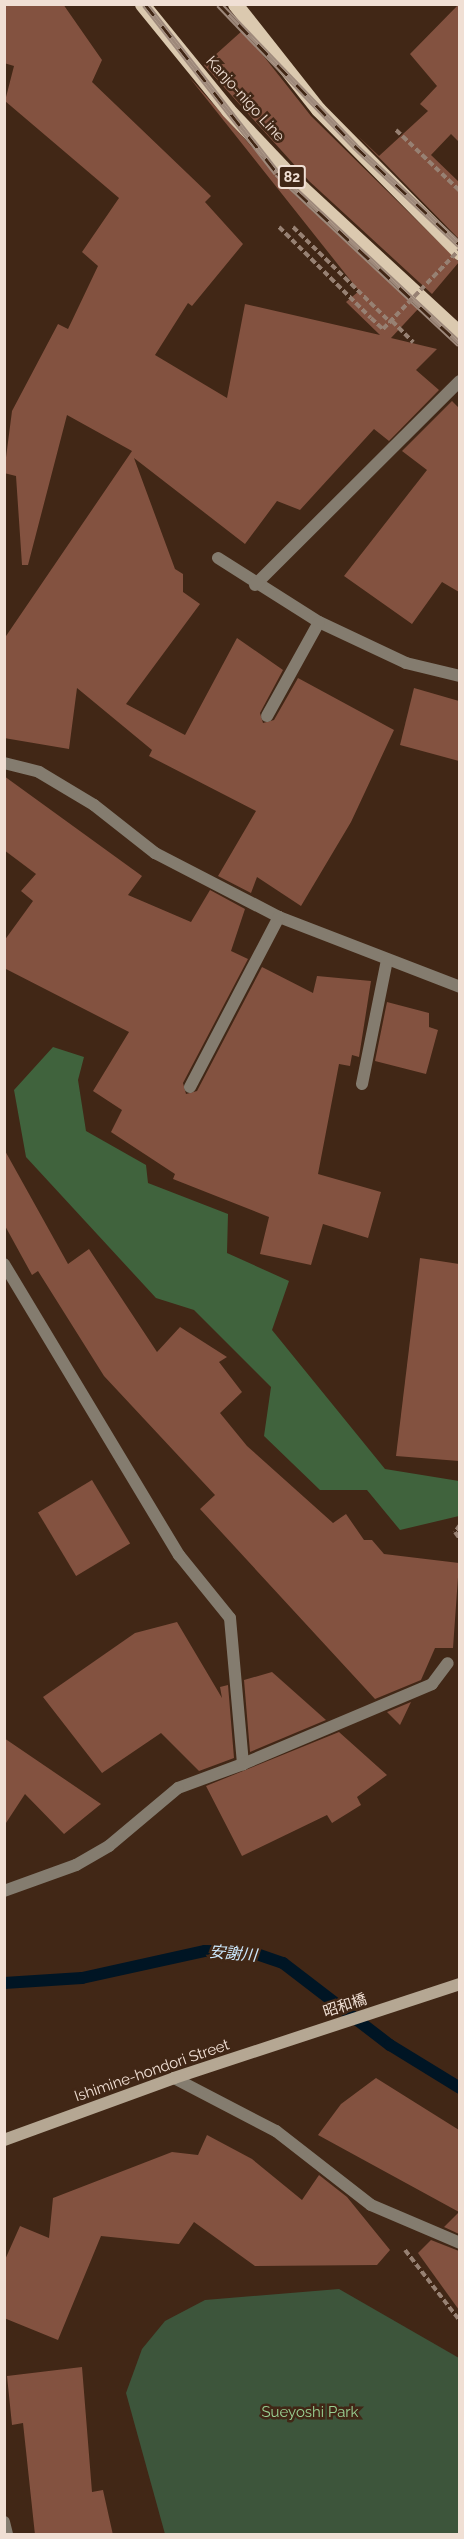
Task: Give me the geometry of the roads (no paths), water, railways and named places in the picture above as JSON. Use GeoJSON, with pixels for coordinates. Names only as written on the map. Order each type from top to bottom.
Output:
{"type":"FeatureCollection","features":[{"type":"Feature","properties":{"kind":"main road","name":"Kanjo-nigo Line"},"geometry":{"type":"LineString","coordinates":[[142,4],[228,110],[302,188],[459,334]]}},
{"type":"Feature","properties":{"kind":"main road"},"geometry":{"type":"LineString","coordinates":[[235,4],[318,109],[459,251]]}},
{"type":"Feature","properties":{"kind":"main road","name":"昭和橋"},"geometry":{"type":"LineString","coordinates":[[310,2033],[459,1984]]}},
{"type":"Feature","properties":{"kind":"main road","name":"Ishimine-hondori Street"},"geometry":{"type":"LineString","coordinates":[[4,2140],[174,2078],[310,2033]]}},
{"type":"Feature","properties":{"kind":"street"},"geometry":{"type":"LineString","coordinates":[[255,585],[459,381]]}},
{"type":"Feature","properties":{"kind":"street"},"geometry":{"type":"LineString","coordinates":[[218,558],[255,585],[319,622],[406,663],[459,676]]}},
{"type":"Feature","properties":{"kind":"street"},"geometry":{"type":"LineString","coordinates":[[267,716],[319,622]]}},
{"type":"Feature","properties":{"kind":"street"},"geometry":{"type":"LineString","coordinates":[[4,763],[39,772],[94,806],[155,853],[279,917],[459,987]]}},
{"type":"Feature","properties":{"kind":"street"},"geometry":{"type":"LineString","coordinates":[[190,1087],[279,917]]}},
{"type":"Feature","properties":{"kind":"street"},"geometry":{"type":"LineString","coordinates":[[362,1084],[387,960]]}},
{"type":"Feature","properties":{"kind":"street"},"geometry":{"type":"LineString","coordinates":[[4,1264],[179,1555],[230,1618],[243,1764]]}},
{"type":"Feature","properties":{"kind":"street"},"geometry":{"type":"LineString","coordinates":[[4,1891],[76,1865],[109,1846],[178,1788],[243,1764],[432,1684],[448,1663]]}},
{"type":"Feature","properties":{"kind":"street"},"geometry":{"type":"LineString","coordinates":[[174,2078],[276,2131],[371,2205],[459,2243]]}},
{"type":"Feature","properties":{"kind":"street"},"geometry":{"type":"LineString","coordinates":[[4,2522],[7,2535]]}},
{"type":"Feature","properties":{"kind":"waterway","name":"安謝川"},"geometry":{"type":"LineString","coordinates":[[4,1983],[82,1978],[205,1951],[251,1952],[283,1963],[390,2045],[460,2088]]}},
{"type":"Feature","properties":{"kind":"railway"},"geometry":{"type":"LineString","coordinates":[[145,4],[277,173],[460,344]]}},
{"type":"Feature","properties":{"kind":"railway"},"geometry":{"type":"LineString","coordinates":[[219,4],[355,146],[460,245]]}},
{"type":"Feature","properties":{"kind":"park label","name":"Sueyoshi Park"},"geometry":{"type":"Point","coordinates":[310,2413]}}]}
